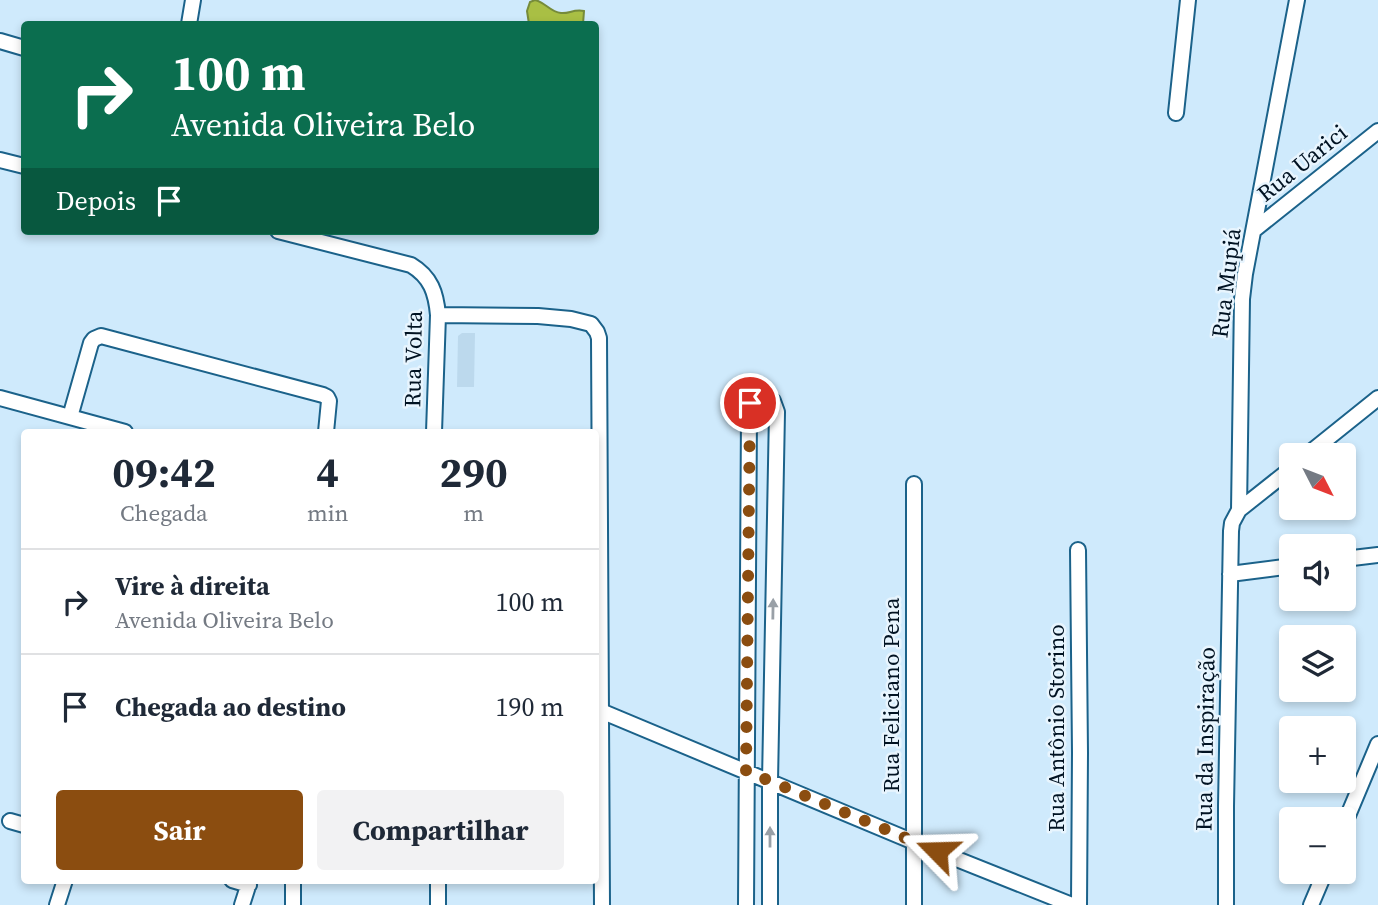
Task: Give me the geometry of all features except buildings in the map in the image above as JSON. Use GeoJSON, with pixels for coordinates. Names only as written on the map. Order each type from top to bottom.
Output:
{"type":"FeatureCollection","features":[{"type":"Feature","properties":{"kind":"street"},"geometry":{"type":"LineString","coordinates":[[189,21],[192,0]]}},
{"type":"Feature","properties":{"kind":"street"},"geometry":{"type":"LineString","coordinates":[[1176,113],[1188,0]]}},
{"type":"Feature","properties":{"kind":"street","name":"Rua Mupiá"},"geometry":{"type":"LineString","coordinates":[[1230,574],[1232,523],[1239,510],[1242,299],[1297,0]]}},
{"type":"Feature","properties":{"kind":"street"},"geometry":{"type":"LineString","coordinates":[[0,41],[21,47]]}},
{"type":"Feature","properties":{"kind":"street","name":"Rua Uarici"},"geometry":{"type":"LineString","coordinates":[[1254,230],[1378,131]]}},
{"type":"Feature","properties":{"kind":"street"},"geometry":{"type":"LineString","coordinates":[[0,160],[21,165]]}},
{"type":"Feature","properties":{"kind":"street","name":"Rua Volta"},"geometry":{"type":"LineString","coordinates":[[293,235],[411,265],[421,271],[432,288],[438,315],[434,429]]}},
{"type":"Feature","properties":{"kind":"street"},"geometry":{"type":"LineString","coordinates":[[438,315],[538,316],[591,324],[599,338],[599,429]]}},
{"type":"Feature","properties":{"kind":"street"},"geometry":{"type":"LineString","coordinates":[[70,417],[91,343],[101,336],[323,395],[329,401],[326,429]]}},
{"type":"Feature","properties":{"kind":"street"},"geometry":{"type":"LineString","coordinates":[[0,398],[114,429]]}},
{"type":"Feature","properties":{"kind":"street"},"geometry":{"type":"LineString","coordinates":[[746,905],[749,414],[750,403],[756,398],[773,401],[777,412],[770,905]]}},
{"type":"Feature","properties":{"kind":"street"},"geometry":{"type":"LineString","coordinates":[[1322,443],[1378,398]]}},
{"type":"Feature","properties":{"kind":"street"},"geometry":{"type":"LineString","coordinates":[[1239,510],[1279,478]]}},
{"type":"Feature","properties":{"kind":"street","name":"Rua Feliciano Pena"},"geometry":{"type":"LineString","coordinates":[[914,484],[914,905]]}},
{"type":"Feature","properties":{"kind":"street","name":"Rua Antônio Storino"},"geometry":{"type":"LineString","coordinates":[[1078,550],[1079,905]]}},
{"type":"Feature","properties":{"kind":"street"},"geometry":{"type":"LineString","coordinates":[[1356,558],[1378,555]]}},
{"type":"Feature","properties":{"kind":"street"},"geometry":{"type":"LineString","coordinates":[[1230,574],[1279,568]]}},
{"type":"Feature","properties":{"kind":"street","name":"Rua da Inspiração"},"geometry":{"type":"LineString","coordinates":[[1226,905],[1230,574]]}},
{"type":"Feature","properties":{"kind":"street"},"geometry":{"type":"LineString","coordinates":[[599,710],[1072,905]]}},
{"type":"Feature","properties":{"kind":"street"},"geometry":{"type":"LineString","coordinates":[[1352,807],[1378,744]]}},
{"type":"Feature","properties":{"kind":"street"},"geometry":{"type":"LineString","coordinates":[[599,759],[602,905]]}},
{"type":"Feature","properties":{"kind":"street"},"geometry":{"type":"LineString","coordinates":[[57,905],[64,884]]}},
{"type":"Feature","properties":{"kind":"street"},"geometry":{"type":"LineString","coordinates":[[242,905],[249,884]]}},
{"type":"Feature","properties":{"kind":"street"},"geometry":{"type":"LineString","coordinates":[[293,884],[293,905]]}},
{"type":"Feature","properties":{"kind":"street"},"geometry":{"type":"LineString","coordinates":[[438,884],[438,905]]}},
{"type":"Feature","properties":{"kind":"street"},"geometry":{"type":"LineString","coordinates":[[1311,905],[1320,884]]}},
{"type":"Feature","properties":{"kind":"shaded area"},"geometry":{"type":"Polygon","coordinates":[[[535,0],[557,12],[584,11],[583,21],[529,21],[527,11],[530,2],[535,0]]]}},
{"type":"Feature","properties":{"kind":"shaded area"},"geometry":{"type":"Polygon","coordinates":[[[462,333],[475,333],[474,387],[457,387],[458,336],[462,333]]]}},
{"type":"Feature","properties":{"kind":"route"},"geometry":{"type":"LineString","coordinates":[[750,403],[746,771],[937,851]]}}]}
